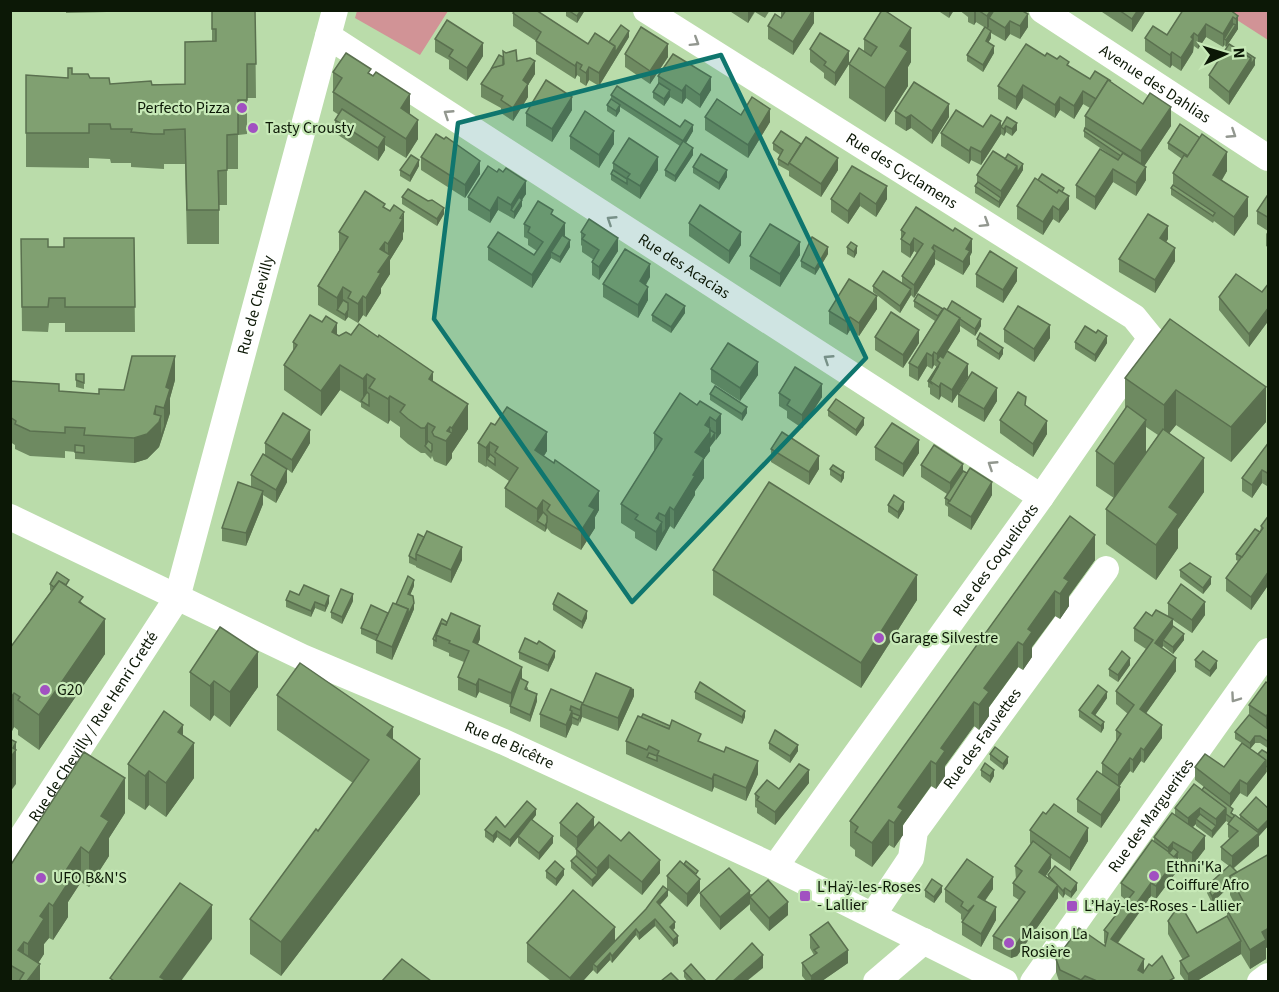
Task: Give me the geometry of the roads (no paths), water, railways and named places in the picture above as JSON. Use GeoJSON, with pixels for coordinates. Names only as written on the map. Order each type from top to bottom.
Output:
{"type":"FeatureCollection","features":[{"type":"Feature","properties":{"kind":"street","name":"Rue de Chevilly"},"geometry":{"type":"LineString","coordinates":[[177,598],[335,10]]}},
{"type":"Feature","properties":{"kind":"street","name":"Rue des Cyclamens"},"geometry":{"type":"LineString","coordinates":[[646,10],[1134,317],[1151,338]]}},
{"type":"Feature","properties":{"kind":"street","name":"Avenue des Dahlias"},"geometry":{"type":"LineString","coordinates":[[1042,10],[1269,158]]}},
{"type":"Feature","properties":{"kind":"street","name":"Rue des Acacias"},"geometry":{"type":"LineString","coordinates":[[328,36],[1041,497]]}},
{"type":"Feature","properties":{"kind":"street"},"geometry":{"type":"LineString","coordinates":[[1151,338],[1178,345]]}},
{"type":"Feature","properties":{"kind":"street","name":"Rue des Coquelicots"},"geometry":{"type":"LineString","coordinates":[[775,867],[1041,497],[1151,338]]}},
{"type":"Feature","properties":{"kind":"street","name":"Rue de Bicêtre"},"geometry":{"type":"LineString","coordinates":[[10,517],[302,657],[504,742],[775,867],[1005,981]]}},
{"type":"Feature","properties":{"kind":"street","name":"Rue des Fauvettes"},"geometry":{"type":"LineString","coordinates":[[873,915],[911,858],[915,831],[1106,569]]}},
{"type":"Feature","properties":{"kind":"street","name":"Rue de Chevilly / Rue Henri Cretté"},"geometry":{"type":"LineString","coordinates":[[10,855],[177,598]]}},
{"type":"Feature","properties":{"kind":"street","name":"Rue des Marguerites"},"geometry":{"type":"LineString","coordinates":[[1033,981],[1269,651]]}},
{"type":"Feature","properties":{"kind":"street"},"geometry":{"type":"LineString","coordinates":[[876,981],[924,941]]}},
{"type":"Feature","properties":{"kind":"street"},"geometry":{"type":"LineString","coordinates":[[1260,981],[1269,976]]}},
{"type":"Feature","properties":{"kind":"place","name":"Perfecto Pizza"},"geometry":{"type":"Point","coordinates":[242,108]}},
{"type":"Feature","properties":{"kind":"place","name":"Tasty Crousty"},"geometry":{"type":"Point","coordinates":[253,128]}},
{"type":"Feature","properties":{"kind":"place","name":"Garage Silvestre"},"geometry":{"type":"Point","coordinates":[879,638]}},
{"type":"Feature","properties":{"kind":"place","name":"G20"},"geometry":{"type":"Point","coordinates":[45,690]}},
{"type":"Feature","properties":{"kind":"place","name":"Ethni'Ka Coiffure Afro"},"geometry":{"type":"Point","coordinates":[1154,876]}},
{"type":"Feature","properties":{"kind":"place","name":"UFO B&N'S"},"geometry":{"type":"Point","coordinates":[41,878]}},
{"type":"Feature","properties":{"kind":"place","name":"L'Haÿ-les-Roses - Lallier"},"geometry":{"type":"Point","coordinates":[805,896]}},
{"type":"Feature","properties":{"kind":"place","name":"L’Haÿ-les-Roses - Lallier"},"geometry":{"type":"Point","coordinates":[1072,906]}},
{"type":"Feature","properties":{"kind":"place","name":"Maison La Rosière"},"geometry":{"type":"Point","coordinates":[1009,943]}}]}
